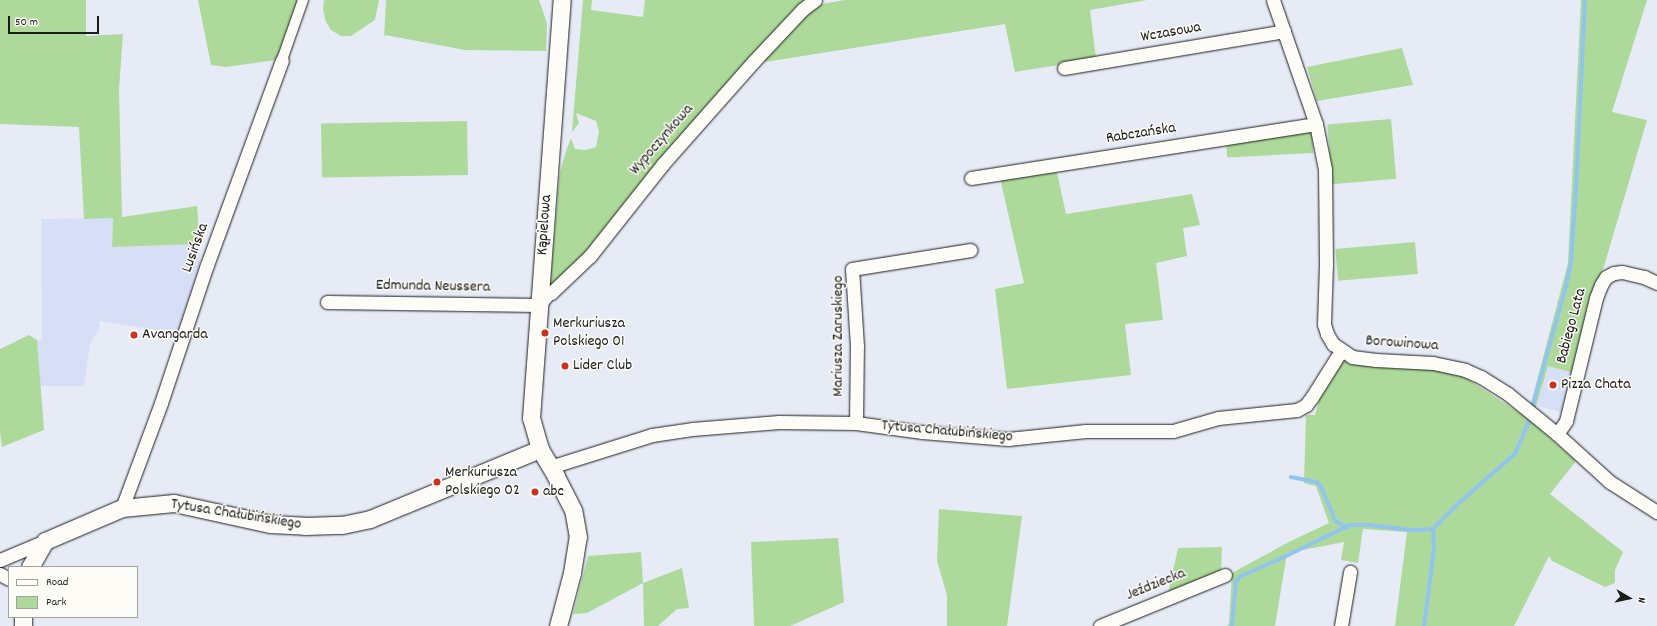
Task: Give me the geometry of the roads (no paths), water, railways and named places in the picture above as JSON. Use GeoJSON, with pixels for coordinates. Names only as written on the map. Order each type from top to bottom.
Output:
{"type":"FeatureCollection","features":[{"type":"Feature","properties":{"kind":"street","name":"Lusińska"},"geometry":{"type":"LineString","coordinates":[[122,508],[161,403],[207,265],[303,0]]}},
{"type":"Feature","properties":{"kind":"street","name":"Kąpielowa"},"geometry":{"type":"LineString","coordinates":[[558,626],[572,573],[578,537],[573,510],[540,449],[531,418],[562,0]]}},
{"type":"Feature","properties":{"kind":"street","name":"Wypoczynkowa"},"geometry":{"type":"LineString","coordinates":[[539,305],[548,294],[551,293],[590,256],[662,165],[754,61],[803,9],[816,0]]}},
{"type":"Feature","properties":{"kind":"street","name":"Borowinowa"},"geometry":{"type":"LineString","coordinates":[[1274,0],[1316,124],[1325,169],[1326,264],[1324,324],[1330,339],[1341,351],[1352,357],[1433,363],[1465,370],[1481,377],[1508,394],[1558,434],[1610,482],[1657,512]]}},
{"type":"Feature","properties":{"kind":"street","name":"Wczasowa"},"geometry":{"type":"LineString","coordinates":[[1064,68],[1284,31]]}},
{"type":"Feature","properties":{"kind":"street","name":"Rabczańska"},"geometry":{"type":"LineString","coordinates":[[971,178],[1316,124]]}},
{"type":"Feature","properties":{"kind":"street","name":"Mariusza Zaruskiego"},"geometry":{"type":"LineString","coordinates":[[856,423],[857,346],[852,269],[970,250]]}},
{"type":"Feature","properties":{"kind":"street","name":"Babiego Lata"},"geometry":{"type":"LineString","coordinates":[[1558,434],[1566,421],[1600,285],[1606,277],[1614,273],[1622,272],[1657,283]]}},
{"type":"Feature","properties":{"kind":"street","name":"Edmunda Neussera"},"geometry":{"type":"LineString","coordinates":[[327,302],[539,305]]}},
{"type":"Feature","properties":{"kind":"street","name":"Tytusa Chałubińskiego"},"geometry":{"type":"LineString","coordinates":[[550,467],[652,435],[757,424],[826,421],[856,423],[922,432],[1008,439],[1086,430],[1172,431],[1218,418],[1297,410],[1306,405],[1312,397],[1341,351]]}},
{"type":"Feature","properties":{"kind":"street","name":"Tytusa Chałubińskiego"},"geometry":{"type":"LineString","coordinates":[[0,560],[122,508],[174,503],[270,524],[305,526],[342,525],[370,519],[540,449]]}},
{"type":"Feature","properties":{"kind":"street"},"geometry":{"type":"LineString","coordinates":[[31,566],[45,541]]}},
{"type":"Feature","properties":{"kind":"street"},"geometry":{"type":"LineString","coordinates":[[1341,626],[1350,572]]}},
{"type":"Feature","properties":{"kind":"street","name":"Jeździecka"},"geometry":{"type":"LineString","coordinates":[[1100,626],[1225,575]]}},
{"type":"Feature","properties":{"kind":"waterway"},"geometry":{"type":"LineString","coordinates":[[1532,408],[1566,286],[1571,262],[1585,0]]}},
{"type":"Feature","properties":{"kind":"waterway"},"geometry":{"type":"LineString","coordinates":[[1232,626],[1236,581],[1241,576],[1350,525],[1370,525],[1409,530],[1433,529],[1460,502],[1515,454],[1530,419]]}},
{"type":"Feature","properties":{"kind":"waterway"},"geometry":{"type":"LineString","coordinates":[[1291,477],[1317,482],[1321,486],[1336,521],[1347,527]]}},
{"type":"Feature","properties":{"kind":"waterway"},"geometry":{"type":"LineString","coordinates":[[1424,626],[1434,549],[1433,529]]}},
{"type":"Feature","properties":{"kind":"place","name":"Merkuriusza Polskiego 01"},"geometry":{"type":"Point","coordinates":[545,333]}},
{"type":"Feature","properties":{"kind":"place","name":"Avangarda"},"geometry":{"type":"Point","coordinates":[134,335]}},
{"type":"Feature","properties":{"kind":"place","name":"Lider Club"},"geometry":{"type":"Point","coordinates":[565,366]}},
{"type":"Feature","properties":{"kind":"place","name":"Pizza Chata"},"geometry":{"type":"Point","coordinates":[1553,385]}},
{"type":"Feature","properties":{"kind":"place","name":"Merkuriusza Polskiego 02"},"geometry":{"type":"Point","coordinates":[437,482]}},
{"type":"Feature","properties":{"kind":"place","name":"abc"},"geometry":{"type":"Point","coordinates":[535,492]}}]}
